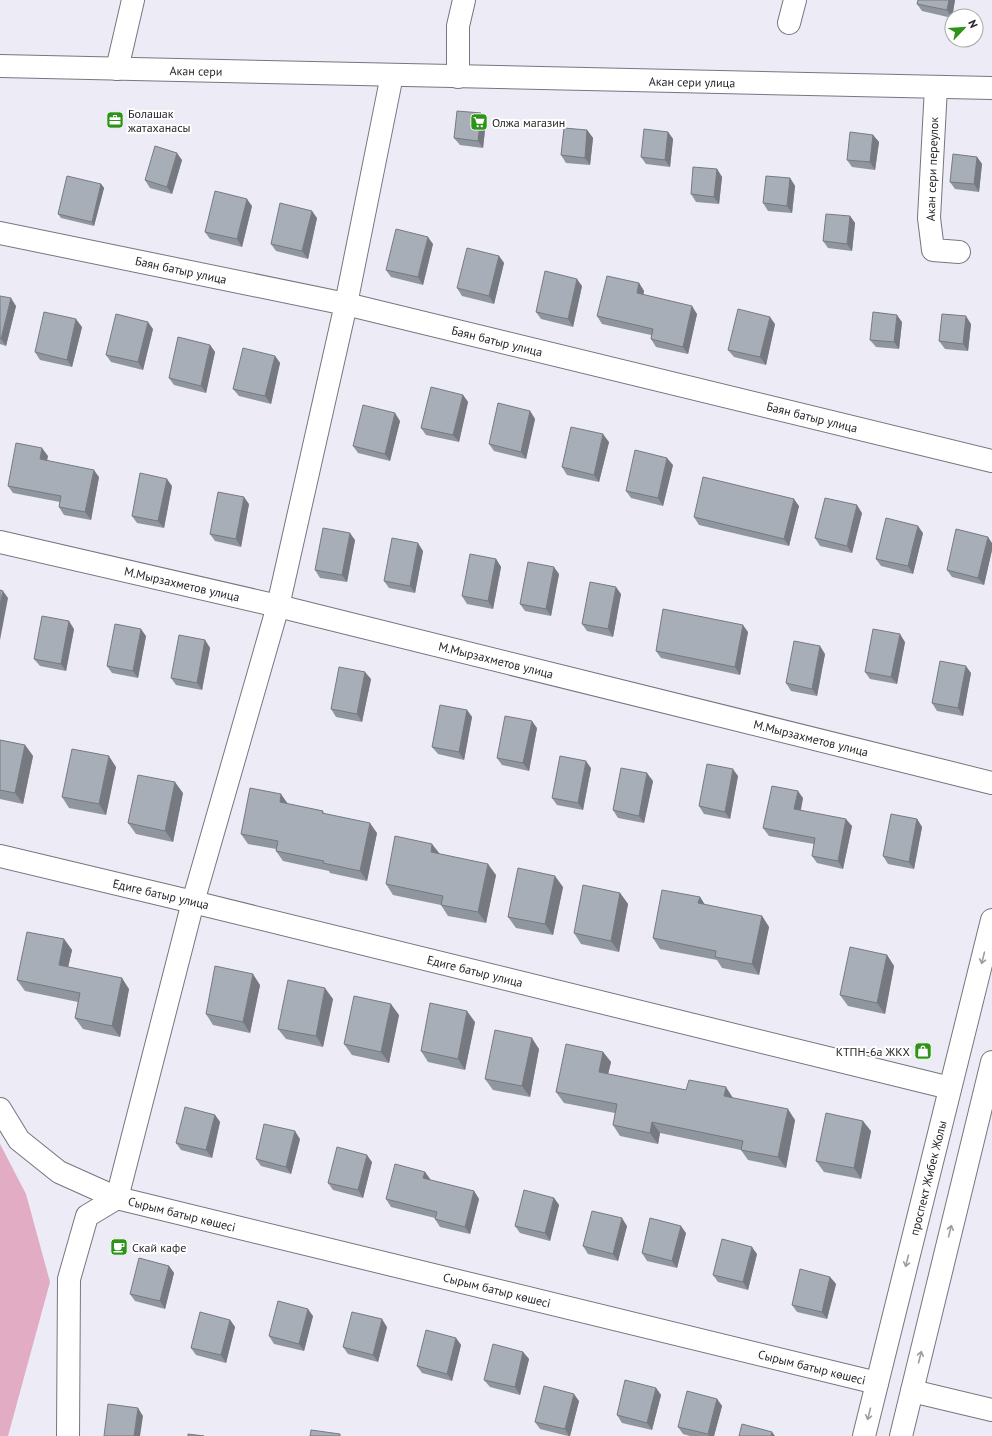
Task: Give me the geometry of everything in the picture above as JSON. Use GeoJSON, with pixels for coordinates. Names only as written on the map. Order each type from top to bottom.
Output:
{"type":"FeatureCollection","features":[{"type":"Feature","properties":{"kind":"street"},"geometry":{"type":"LineString","coordinates":[[117,69],[133,0]]}},
{"type":"Feature","properties":{"kind":"street"},"geometry":{"type":"LineString","coordinates":[[458,77],[458,26],[464,0]]}},
{"type":"Feature","properties":{"kind":"street"},"geometry":{"type":"LineString","coordinates":[[789,23],[795,0]]}},
{"type":"Feature","properties":{"kind":"street","name":"Акан сери"},"geometry":{"type":"LineString","coordinates":[[0,66],[392,75]]}},
{"type":"Feature","properties":{"kind":"street"},"geometry":{"type":"LineString","coordinates":[[68,1436],[69,1279],[87,1216],[117,1198],[193,902],[278,606],[346,304],[392,75]]}},
{"type":"Feature","properties":{"kind":"street","name":"Акан сери улица"},"geometry":{"type":"LineString","coordinates":[[392,75],[992,88]]}},
{"type":"Feature","properties":{"kind":"street","name":"Акан сери переулок"},"geometry":{"type":"LineString","coordinates":[[936,87],[929,218],[933,250],[959,252]]}},
{"type":"Feature","properties":{"kind":"street","name":"Баян батыр улица"},"geometry":{"type":"LineString","coordinates":[[0,232],[346,304],[992,461]]}},
{"type":"Feature","properties":{"kind":"street","name":"М.Мырзахметов улица"},"geometry":{"type":"LineString","coordinates":[[0,542],[278,606],[992,783]]}},
{"type":"Feature","properties":{"kind":"street","name":"Едиге батыр улица"},"geometry":{"type":"LineString","coordinates":[[0,856],[950,1088]]}},
{"type":"Feature","properties":{"kind":"street","name":"проспект Жибек Жолы"},"geometry":{"type":"LineString","coordinates":[[864,1436],[992,920]]}},
{"type":"Feature","properties":{"kind":"street"},"geometry":{"type":"LineString","coordinates":[[901,1436],[988,1097],[992,1062]]}},
{"type":"Feature","properties":{"kind":"street","name":"Сырым батыр көшесі"},"geometry":{"type":"LineString","coordinates":[[0,1109],[19,1140],[59,1172],[117,1198],[877,1383]]}},
{"type":"Feature","properties":{"kind":"street"},"geometry":{"type":"LineString","coordinates":[[912,1391],[992,1410]]}},
{"type":"Feature","properties":{"kind":"shaded area"},"geometry":{"type":"Polygon","coordinates":[[[0,1144],[26,1194],[50,1282],[8,1436],[0,1436],[0,1144]]]}},
{"type":"Feature","properties":{"kind":"building"},"geometry":{"type":"Polygon","coordinates":[[[918,0],[949,0],[947,8],[944,8],[944,9],[917,4],[918,0]]]}},
{"type":"Feature","properties":{"kind":"building"},"geometry":{"type":"Polygon","coordinates":[[[457,111],[481,113],[478,141],[454,138],[457,111]]]}},
{"type":"Feature","properties":{"kind":"building"},"geometry":{"type":"Polygon","coordinates":[[[564,128],[587,130],[585,158],[561,155],[564,128]]]}},
{"type":"Feature","properties":{"kind":"building"},"geometry":{"type":"Polygon","coordinates":[[[644,129],[668,132],[665,160],[641,157],[644,129]]]}},
{"type":"Feature","properties":{"kind":"building"},"geometry":{"type":"Polygon","coordinates":[[[850,132],[873,135],[870,162],[847,160],[850,132]]]}},
{"type":"Feature","properties":{"kind":"building"},"geometry":{"type":"Polygon","coordinates":[[[155,146],[177,153],[167,187],[145,180],[155,146]]]}},
{"type":"Feature","properties":{"kind":"building"},"geometry":{"type":"Polygon","coordinates":[[[953,154],[977,157],[974,184],[950,182],[953,154]]]}},
{"type":"Feature","properties":{"kind":"building"},"geometry":{"type":"Polygon","coordinates":[[[693,167],[717,169],[714,197],[691,194],[693,167]]]}},
{"type":"Feature","properties":{"kind":"building"},"geometry":{"type":"Polygon","coordinates":[[[67,176],[101,184],[92,222],[58,214],[67,176]]]}},
{"type":"Feature","properties":{"kind":"building"},"geometry":{"type":"Polygon","coordinates":[[[766,176],[790,178],[787,206],[763,203],[766,176]]]}},
{"type":"Feature","properties":{"kind":"building"},"geometry":{"type":"Polygon","coordinates":[[[215,191],[247,199],[237,239],[205,232],[215,191]]]}},
{"type":"Feature","properties":{"kind":"building"},"geometry":{"type":"Polygon","coordinates":[[[280,203],[312,211],[302,251],[271,244],[280,203]]]}},
{"type":"Feature","properties":{"kind":"building"},"geometry":{"type":"Polygon","coordinates":[[[826,214],[850,216],[847,244],[823,241],[826,214]]]}},
{"type":"Feature","properties":{"kind":"building"},"geometry":{"type":"Polygon","coordinates":[[[396,229],[428,237],[418,277],[386,270],[396,229]]]}},
{"type":"Feature","properties":{"kind":"building"},"geometry":{"type":"Polygon","coordinates":[[[467,248],[499,256],[489,296],[457,288],[467,248]]]}},
{"type":"Feature","properties":{"kind":"building"},"geometry":{"type":"Polygon","coordinates":[[[545,271],[577,279],[568,319],[536,312],[545,271]]]}},
{"type":"Feature","properties":{"kind":"building"},"geometry":{"type":"Polygon","coordinates":[[[607,276],[639,283],[637,293],[692,306],[683,347],[651,339],[653,329],[597,316],[607,276]]]}},
{"type":"Feature","properties":{"kind":"building"},"geometry":{"type":"Polygon","coordinates":[[[0,296],[11,298],[1,339],[0,338],[0,296]]]}},
{"type":"Feature","properties":{"kind":"building"},"geometry":{"type":"Polygon","coordinates":[[[738,309],[770,317],[760,357],[728,350],[738,309]]]}},
{"type":"Feature","properties":{"kind":"building"},"geometry":{"type":"Polygon","coordinates":[[[44,312],[76,319],[67,360],[35,352],[44,312]]]}},
{"type":"Feature","properties":{"kind":"building"},"geometry":{"type":"Polygon","coordinates":[[[873,312],[897,315],[894,342],[870,340],[873,312]]]}},
{"type":"Feature","properties":{"kind":"building"},"geometry":{"type":"Polygon","coordinates":[[[116,314],[148,322],[138,362],[106,355],[116,314]]]}},
{"type":"Feature","properties":{"kind":"building"},"geometry":{"type":"Polygon","coordinates":[[[942,314],[966,316],[963,344],[939,341],[942,314]]]}},
{"type":"Feature","properties":{"kind":"building"},"geometry":{"type":"Polygon","coordinates":[[[178,337],[210,345],[201,386],[169,378],[178,337]]]}},
{"type":"Feature","properties":{"kind":"building"},"geometry":{"type":"Polygon","coordinates":[[[243,348],[275,356],[265,396],[233,389],[243,348]]]}},
{"type":"Feature","properties":{"kind":"building"},"geometry":{"type":"Polygon","coordinates":[[[431,387],[463,395],[453,435],[421,428],[431,387]]]}},
{"type":"Feature","properties":{"kind":"building"},"geometry":{"type":"Polygon","coordinates":[[[498,403],[530,411],[521,452],[489,444],[498,403]]]}},
{"type":"Feature","properties":{"kind":"building"},"geometry":{"type":"Polygon","coordinates":[[[363,405],[395,413],[385,454],[353,446],[363,405]]]}},
{"type":"Feature","properties":{"kind":"building"},"geometry":{"type":"Polygon","coordinates":[[[571,427],[603,434],[594,475],[562,467],[571,427]]]}},
{"type":"Feature","properties":{"kind":"building"},"geometry":{"type":"Polygon","coordinates":[[[16,443],[42,448],[40,459],[94,470],[85,512],[59,507],[61,496],[8,486],[16,443]]]}},
{"type":"Feature","properties":{"kind":"building"},"geometry":{"type":"Polygon","coordinates":[[[635,450],[667,458],[658,498],[626,491],[635,450]]]}},
{"type":"Feature","properties":{"kind":"building"},"geometry":{"type":"Polygon","coordinates":[[[140,473],[167,479],[158,521],[132,516],[140,473]]]}},
{"type":"Feature","properties":{"kind":"building"},"geometry":{"type":"Polygon","coordinates":[[[703,477],[794,499],[784,539],[694,517],[703,477]]]}},
{"type":"Feature","properties":{"kind":"building"},"geometry":{"type":"Polygon","coordinates":[[[218,492],[244,497],[236,539],[210,534],[218,492]]]}},
{"type":"Feature","properties":{"kind":"building"},"geometry":{"type":"Polygon","coordinates":[[[825,498],[857,505],[847,546],[815,538],[825,498]]]}},
{"type":"Feature","properties":{"kind":"building"},"geometry":{"type":"Polygon","coordinates":[[[886,518],[918,526],[908,566],[876,559],[886,518]]]}},
{"type":"Feature","properties":{"kind":"building"},"geometry":{"type":"Polygon","coordinates":[[[323,528],[350,533],[342,575],[315,570],[323,528]]]}},
{"type":"Feature","properties":{"kind":"building"},"geometry":{"type":"Polygon","coordinates":[[[956,529],[988,537],[978,578],[947,570],[956,529]]]}},
{"type":"Feature","properties":{"kind":"building"},"geometry":{"type":"Polygon","coordinates":[[[392,538],[418,543],[410,586],[384,581],[392,538]]]}},
{"type":"Feature","properties":{"kind":"building"},"geometry":{"type":"Polygon","coordinates":[[[470,554],[496,559],[488,601],[462,596],[470,554]]]}},
{"type":"Feature","properties":{"kind":"building"},"geometry":{"type":"Polygon","coordinates":[[[528,562],[554,567],[546,609],[520,604],[528,562]]]}},
{"type":"Feature","properties":{"kind":"building"},"geometry":{"type":"Polygon","coordinates":[[[590,582],[616,587],[608,629],[582,624],[590,582]]]}},
{"type":"Feature","properties":{"kind":"building"},"geometry":{"type":"Polygon","coordinates":[[[0,590],[3,591],[0,605],[0,590]]]}},
{"type":"Feature","properties":{"kind":"building"},"geometry":{"type":"Polygon","coordinates":[[[663,609],[743,625],[735,667],[656,651],[663,609]]]}},
{"type":"Feature","properties":{"kind":"building"},"geometry":{"type":"Polygon","coordinates":[[[42,616],[69,621],[61,664],[34,659],[42,616]]]}},
{"type":"Feature","properties":{"kind":"building"},"geometry":{"type":"Polygon","coordinates":[[[115,624],[141,629],[133,671],[107,666],[115,624]]]}},
{"type":"Feature","properties":{"kind":"building"},"geometry":{"type":"Polygon","coordinates":[[[873,629],[900,634],[891,677],[865,672],[873,629]]]}},
{"type":"Feature","properties":{"kind":"building"},"geometry":{"type":"Polygon","coordinates":[[[179,635],[205,640],[197,683],[171,678],[179,635]]]}},
{"type":"Feature","properties":{"kind":"building"},"geometry":{"type":"Polygon","coordinates":[[[794,641],[820,646],[812,689],[786,683],[794,641]]]}},
{"type":"Feature","properties":{"kind":"building"},"geometry":{"type":"Polygon","coordinates":[[[940,661],[966,666],[958,708],[932,703],[940,661]]]}},
{"type":"Feature","properties":{"kind":"building"},"geometry":{"type":"Polygon","coordinates":[[[339,667],[365,672],[357,714],[331,709],[339,667]]]}},
{"type":"Feature","properties":{"kind":"building"},"geometry":{"type":"Polygon","coordinates":[[[440,705],[467,710],[459,752],[432,747],[440,705]]]}},
{"type":"Feature","properties":{"kind":"building"},"geometry":{"type":"Polygon","coordinates":[[[505,716],[532,721],[523,763],[497,758],[505,716]]]}},
{"type":"Feature","properties":{"kind":"building"},"geometry":{"type":"Polygon","coordinates":[[[0,740],[25,745],[15,793],[0,790],[0,740]]]}},
{"type":"Feature","properties":{"kind":"building"},"geometry":{"type":"Polygon","coordinates":[[[72,749],[109,756],[99,804],[62,797],[72,749]]]}},
{"type":"Feature","properties":{"kind":"building"},"geometry":{"type":"Polygon","coordinates":[[[560,756],[586,761],[578,803],[552,798],[560,756]]]}},
{"type":"Feature","properties":{"kind":"building"},"geometry":{"type":"Polygon","coordinates":[[[707,764],[733,769],[725,812],[699,806],[707,764]]]}},
{"type":"Feature","properties":{"kind":"building"},"geometry":{"type":"Polygon","coordinates":[[[621,768],[647,773],[639,816],[613,810],[621,768]]]}},
{"type":"Feature","properties":{"kind":"building"},"geometry":{"type":"Polygon","coordinates":[[[138,775],[175,782],[165,831],[128,823],[138,775]]]}},
{"type":"Feature","properties":{"kind":"building"},"geometry":{"type":"Polygon","coordinates":[[[772,786],[798,791],[794,809],[846,819],[838,861],[812,856],[815,838],[763,828],[772,786]]]}},
{"type":"Feature","properties":{"kind":"building"},"geometry":{"type":"Polygon","coordinates":[[[250,788],[281,794],[280,802],[370,823],[360,871],[323,863],[324,861],[276,851],[278,841],[241,834],[250,788]]]}},
{"type":"Feature","properties":{"kind":"building"},"geometry":{"type":"Polygon","coordinates":[[[891,814],[917,819],[909,862],[883,856],[891,814]]]}},
{"type":"Feature","properties":{"kind":"building"},"geometry":{"type":"Polygon","coordinates":[[[395,836],[432,844],[431,852],[488,864],[478,912],[441,905],[443,896],[386,884],[395,836]]]}},
{"type":"Feature","properties":{"kind":"building"},"geometry":{"type":"Polygon","coordinates":[[[518,868],[555,876],[545,924],[508,917],[518,868]]]}},
{"type":"Feature","properties":{"kind":"building"},"geometry":{"type":"Polygon","coordinates":[[[583,885],[620,893],[611,941],[574,933],[583,885]]]}},
{"type":"Feature","properties":{"kind":"building"},"geometry":{"type":"Polygon","coordinates":[[[662,890],[700,897],[698,903],[762,916],[752,964],[715,957],[716,951],[653,938],[662,890]]]}},
{"type":"Feature","properties":{"kind":"building"},"geometry":{"type":"Polygon","coordinates":[[[27,932],[64,939],[59,965],[122,978],[112,1026],[75,1018],[80,993],[17,980],[27,932]]]}},
{"type":"Feature","properties":{"kind":"building"},"geometry":{"type":"Polygon","coordinates":[[[850,947],[887,955],[877,1003],[840,995],[850,947]]]}},
{"type":"Feature","properties":{"kind":"building"},"geometry":{"type":"Polygon","coordinates":[[[215,966],[253,974],[243,1022],[206,1014],[215,966]]]}},
{"type":"Feature","properties":{"kind":"building"},"geometry":{"type":"Polygon","coordinates":[[[288,980],[325,988],[316,1036],[278,1029],[288,980]]]}},
{"type":"Feature","properties":{"kind":"building"},"geometry":{"type":"Polygon","coordinates":[[[354,996],[391,1004],[381,1052],[344,1044],[354,996]]]}},
{"type":"Feature","properties":{"kind":"building"},"geometry":{"type":"Polygon","coordinates":[[[430,1003],[467,1011],[458,1059],[421,1051],[430,1003]]]}},
{"type":"Feature","properties":{"kind":"building"},"geometry":{"type":"Polygon","coordinates":[[[495,1030],[532,1038],[522,1086],[485,1079],[495,1030]]]}},
{"type":"Feature","properties":{"kind":"building"},"geometry":{"type":"Polygon","coordinates":[[[566,1044],[603,1052],[599,1072],[686,1090],[689,1080],[726,1087],[724,1096],[788,1109],[778,1157],[741,1150],[743,1141],[652,1122],[650,1133],[613,1125],[617,1104],[556,1092],[566,1044]]]}},
{"type":"Feature","properties":{"kind":"building"},"geometry":{"type":"Polygon","coordinates":[[[185,1107],[215,1115],[206,1150],[176,1143],[185,1107]]]}},
{"type":"Feature","properties":{"kind":"building"},"geometry":{"type":"Polygon","coordinates":[[[826,1113],[863,1121],[854,1168],[816,1161],[826,1113]]]}},
{"type":"Feature","properties":{"kind":"building"},"geometry":{"type":"Polygon","coordinates":[[[264,1124],[295,1131],[286,1167],[256,1159],[264,1124]]]}},
{"type":"Feature","properties":{"kind":"building"},"geometry":{"type":"Polygon","coordinates":[[[337,1147],[367,1155],[358,1190],[328,1183],[337,1147]]]}},
{"type":"Feature","properties":{"kind":"building"},"geometry":{"type":"Polygon","coordinates":[[[395,1164],[425,1172],[423,1178],[474,1191],[465,1227],[435,1219],[437,1212],[386,1199],[395,1164]]]}},
{"type":"Feature","properties":{"kind":"building"},"geometry":{"type":"Polygon","coordinates":[[[524,1190],[554,1198],[545,1233],[515,1226],[524,1190]]]}},
{"type":"Feature","properties":{"kind":"building"},"geometry":{"type":"Polygon","coordinates":[[[592,1211],[622,1218],[613,1254],[583,1246],[592,1211]]]}},
{"type":"Feature","properties":{"kind":"building"},"geometry":{"type":"Polygon","coordinates":[[[650,1218],[681,1226],[672,1261],[642,1253],[650,1218]]]}},
{"type":"Feature","properties":{"kind":"building"},"geometry":{"type":"Polygon","coordinates":[[[722,1239],[752,1247],[743,1282],[713,1275],[722,1239]]]}},
{"type":"Feature","properties":{"kind":"building"},"geometry":{"type":"Polygon","coordinates":[[[139,1258],[169,1266],[160,1301],[130,1294],[139,1258]]]}},
{"type":"Feature","properties":{"kind":"building"},"geometry":{"type":"Polygon","coordinates":[[[800,1269],[830,1277],[822,1312],[792,1305],[800,1269]]]}},
{"type":"Feature","properties":{"kind":"building"},"geometry":{"type":"Polygon","coordinates":[[[278,1301],[308,1309],[299,1344],[269,1336],[278,1301]]]}},
{"type":"Feature","properties":{"kind":"building"},"geometry":{"type":"Polygon","coordinates":[[[200,1312],[230,1320],[221,1355],[191,1348],[200,1312]]]}},
{"type":"Feature","properties":{"kind":"building"},"geometry":{"type":"Polygon","coordinates":[[[352,1312],[382,1319],[373,1355],[343,1347],[352,1312]]]}},
{"type":"Feature","properties":{"kind":"building"},"geometry":{"type":"Polygon","coordinates":[[[426,1330],[456,1338],[447,1374],[417,1366],[426,1330]]]}},
{"type":"Feature","properties":{"kind":"building"},"geometry":{"type":"Polygon","coordinates":[[[493,1344],[523,1352],[515,1387],[484,1380],[493,1344]]]}},
{"type":"Feature","properties":{"kind":"building"},"geometry":{"type":"Polygon","coordinates":[[[625,1380],[656,1388],[647,1423],[617,1415],[625,1380]]]}},
{"type":"Feature","properties":{"kind":"building"},"geometry":{"type":"Polygon","coordinates":[[[544,1386],[574,1394],[565,1429],[535,1422],[544,1386]]]}},
{"type":"Feature","properties":{"kind":"building"},"geometry":{"type":"Polygon","coordinates":[[[687,1391],[717,1399],[708,1434],[678,1427],[687,1391]]]}},
{"type":"Feature","properties":{"kind":"building"},"geometry":{"type":"Polygon","coordinates":[[[108,1404],[138,1408],[134,1436],[104,1436],[108,1404]]]}},
{"type":"Feature","properties":{"kind":"building"},"geometry":{"type":"Polygon","coordinates":[[[742,1424],[772,1432],[771,1436],[739,1436],[742,1424]]]}},
{"type":"Feature","properties":{"kind":"building"},"geometry":{"type":"Polygon","coordinates":[[[311,1430],[340,1434],[340,1436],[310,1436],[311,1430]]]}},
{"type":"Feature","properties":{"kind":"building"},"geometry":{"type":"Polygon","coordinates":[[[188,1434],[204,1436],[188,1436],[188,1434]]]}},
{"type":"Feature","properties":{"kind":"place","name":"Болашак жатаханасы"},"geometry":{"type":"Point","coordinates":[115,120]}},
{"type":"Feature","properties":{"kind":"place","name":"Олжа магазин"},"geometry":{"type":"Point","coordinates":[479,122]}},
{"type":"Feature","properties":{"kind":"place","name":"КТПН-6а ЖКХ"},"geometry":{"type":"Point","coordinates":[923,1051]}},
{"type":"Feature","properties":{"kind":"place","name":"Скай кафе"},"geometry":{"type":"Point","coordinates":[119,1247]}}]}
